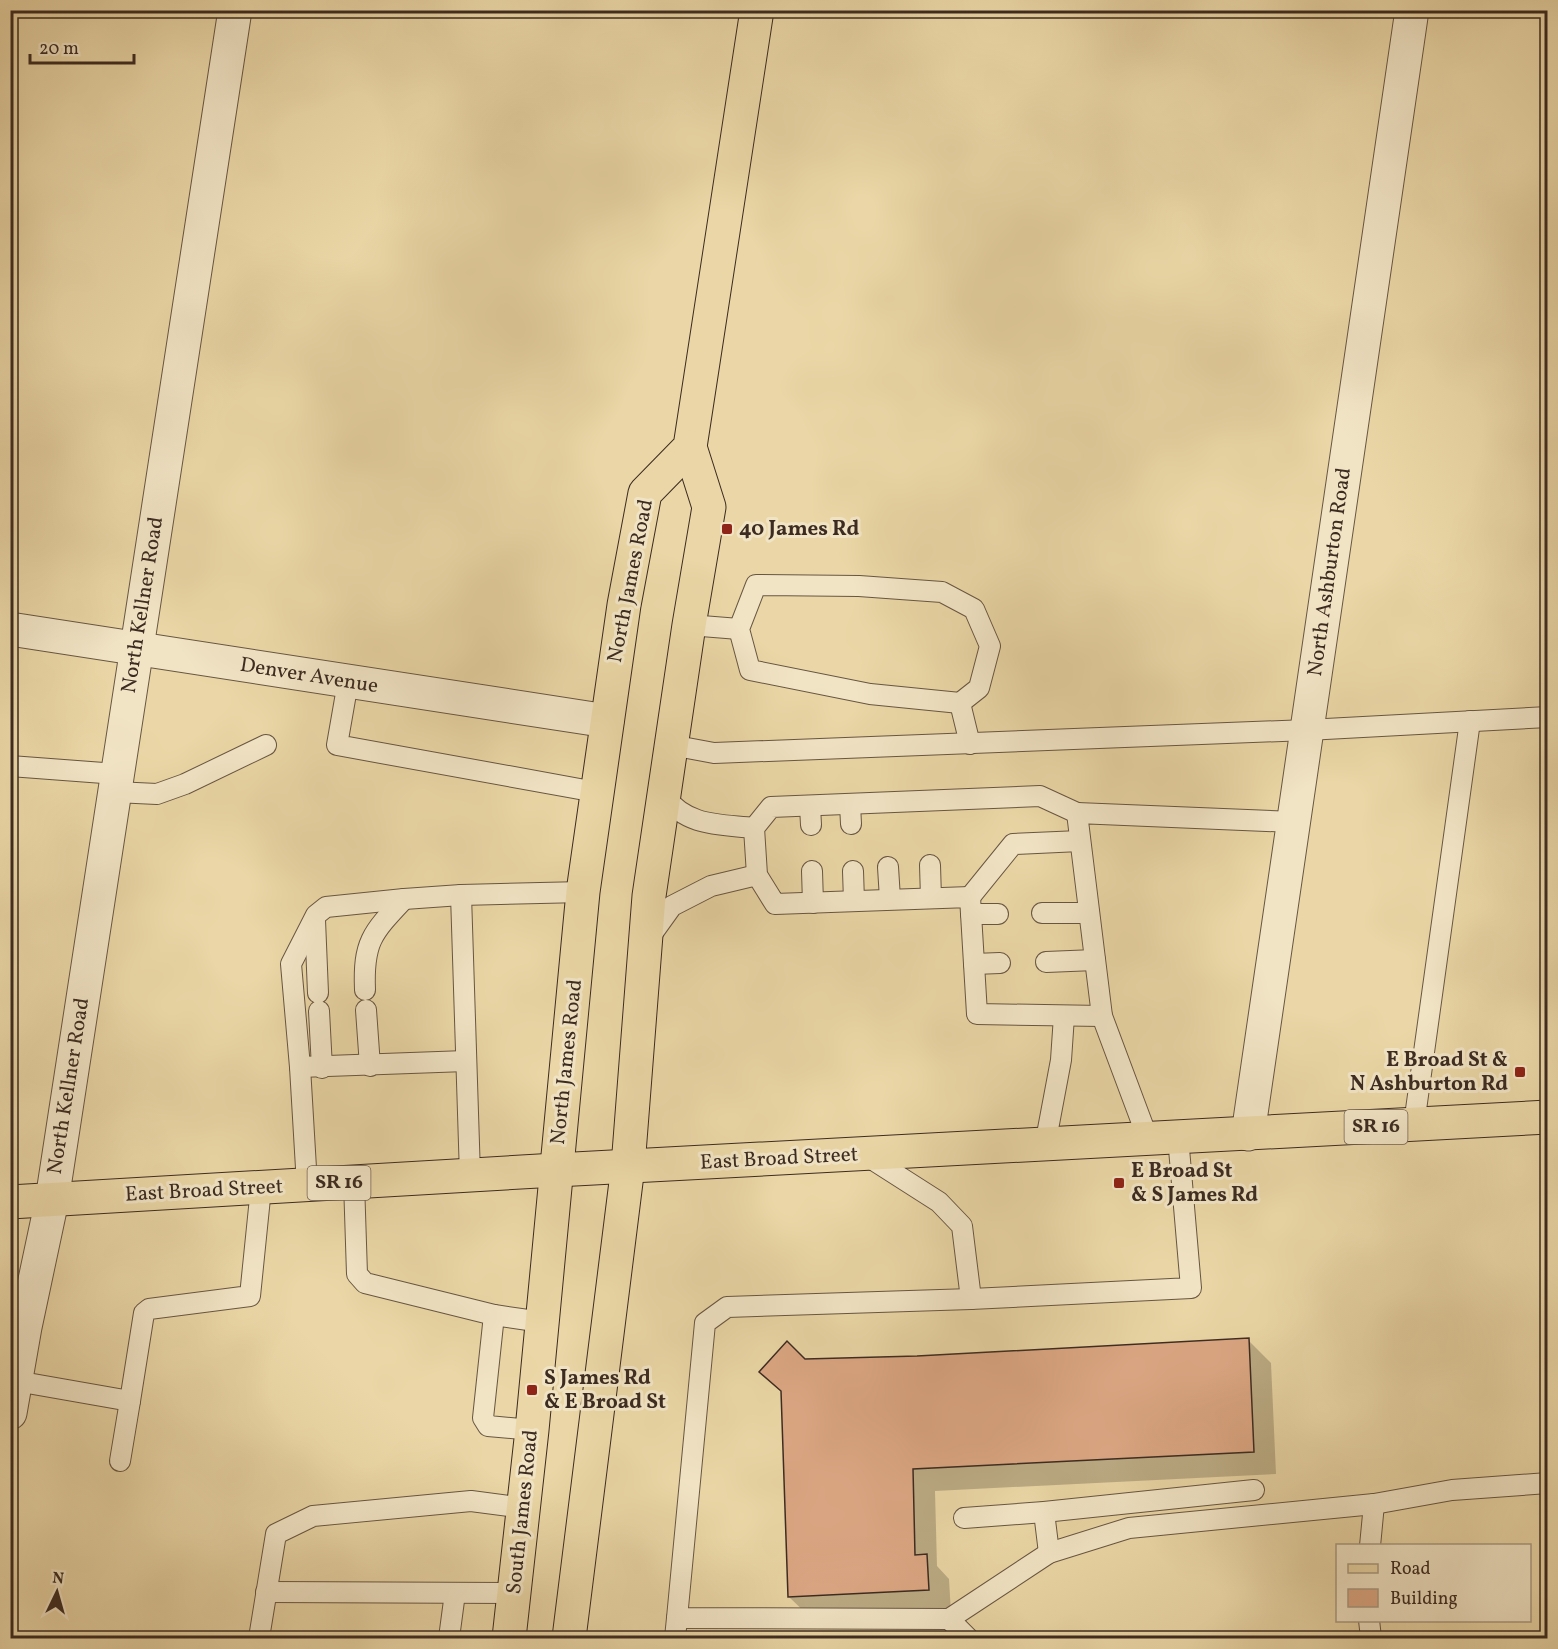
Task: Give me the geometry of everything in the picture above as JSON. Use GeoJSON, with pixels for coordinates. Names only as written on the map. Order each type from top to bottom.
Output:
{"type":"FeatureCollection","features":[{"type":"Feature","properties":{"kind":"main road"},"geometry":{"type":"LineString","coordinates":[[569,1638],[628,1166],[649,896],[709,507],[690,447],[757,10]]}},
{"type":"Feature","properties":{"kind":"main road","name":"North James Road"},"geometry":{"type":"LineString","coordinates":[[556,1170],[583,892],[624,605],[645,493],[690,447]]}},
{"type":"Feature","properties":{"kind":"main road","name":"East Broad Street"},"geometry":{"type":"LineString","coordinates":[[10,1202],[628,1166],[1548,1118]]}},
{"type":"Feature","properties":{"kind":"main road","name":"South James Road"},"geometry":{"type":"LineString","coordinates":[[509,1638],[532,1430],[556,1170]]}},
{"type":"Feature","properties":{"kind":"street","name":"North Kellner Road"},"geometry":{"type":"LineString","coordinates":[[10,1413],[16,1381],[18,1328],[52,1200],[235,10]]}},
{"type":"Feature","properties":{"kind":"street","name":"North Ashburton Road"},"geometry":{"type":"LineString","coordinates":[[1248,1134],[1412,10]]}},
{"type":"Feature","properties":{"kind":"street","name":"Denver Avenue"},"geometry":{"type":"LineString","coordinates":[[10,629],[607,721]]}},
{"type":"Feature","properties":{"kind":"lane"},"geometry":{"type":"LineString","coordinates":[[756,585],[859,586],[942,591],[974,609],[990,646],[979,688],[960,703],[870,694],[750,670],[739,629],[756,585]]}},
{"type":"Feature","properties":{"kind":"lane"},"geometry":{"type":"LineString","coordinates":[[689,625],[739,629]]}},
{"type":"Feature","properties":{"kind":"lane"},"geometry":{"type":"LineString","coordinates":[[348,682],[337,745],[596,792]]}},
{"type":"Feature","properties":{"kind":"lane"},"geometry":{"type":"LineString","coordinates":[[960,703],[970,744]]}},
{"type":"Feature","properties":{"kind":"lane"},"geometry":{"type":"LineString","coordinates":[[672,745],[714,753],[1307,730],[1548,717]]}},
{"type":"Feature","properties":{"kind":"lane"},"geometry":{"type":"LineString","coordinates":[[1414,1124],[1470,721]]}},
{"type":"Feature","properties":{"kind":"lane"},"geometry":{"type":"LineString","coordinates":[[10,766],[116,783],[157,794],[184,784],[266,745]]}},
{"type":"Feature","properties":{"kind":"lane"},"geometry":{"type":"LineString","coordinates":[[664,796],[674,810],[700,822],[754,828]]}},
{"type":"Feature","properties":{"kind":"lane"},"geometry":{"type":"LineString","coordinates":[[998,914],[971,905],[931,898],[775,904],[757,875],[754,828],[771,807],[810,815],[850,804],[885,811],[929,809],[1040,796],[1077,813],[1293,822]]}},
{"type":"Feature","properties":{"kind":"lane"},"geometry":{"type":"LineString","coordinates":[[850,804],[851,824]]}},
{"type":"Feature","properties":{"kind":"lane"},"geometry":{"type":"LineString","coordinates":[[675,1638],[705,1323],[727,1307],[971,1299],[1191,1288],[1163,1138],[1102,1016],[1077,813]]}},
{"type":"Feature","properties":{"kind":"lane"},"geometry":{"type":"LineString","coordinates":[[1080,841],[1013,844],[971,905],[977,1014],[1102,1016]]}},
{"type":"Feature","properties":{"kind":"lane"},"geometry":{"type":"LineString","coordinates":[[930,865],[931,898]]}},
{"type":"Feature","properties":{"kind":"lane"},"geometry":{"type":"LineString","coordinates":[[888,867],[890,900]]}},
{"type":"Feature","properties":{"kind":"lane"},"geometry":{"type":"LineString","coordinates":[[812,871],[813,903]]}},
{"type":"Feature","properties":{"kind":"lane"},"geometry":{"type":"LineString","coordinates":[[853,871],[854,901]]}},
{"type":"Feature","properties":{"kind":"lane"},"geometry":{"type":"LineString","coordinates":[[646,943],[657,924],[672,906],[711,886],[757,875]]}},
{"type":"Feature","properties":{"kind":"lane"},"geometry":{"type":"LineString","coordinates":[[307,1185],[291,964],[316,915],[326,907],[404,899],[583,892]]}},
{"type":"Feature","properties":{"kind":"lane"},"geometry":{"type":"LineString","coordinates":[[461,895],[470,1175]]}},
{"type":"Feature","properties":{"kind":"lane"},"geometry":{"type":"LineString","coordinates":[[370,1066],[364,968],[366,949],[380,924],[404,899]]}},
{"type":"Feature","properties":{"kind":"lane"},"geometry":{"type":"LineString","coordinates":[[1042,913],[1089,914]]}},
{"type":"Feature","properties":{"kind":"lane"},"geometry":{"type":"LineString","coordinates":[[316,915],[314,927],[322,1068]]}},
{"type":"Feature","properties":{"kind":"lane"},"geometry":{"type":"LineString","coordinates":[[1046,962],[1095,960]]}},
{"type":"Feature","properties":{"kind":"lane"},"geometry":{"type":"LineString","coordinates":[[974,964],[1000,963]]}},
{"type":"Feature","properties":{"kind":"lane"},"geometry":{"type":"LineString","coordinates":[[1045,1145],[1061,1060],[1064,1016]]}},
{"type":"Feature","properties":{"kind":"lane"},"geometry":{"type":"LineString","coordinates":[[300,1067],[466,1061]]}},
{"type":"Feature","properties":{"kind":"lane"},"geometry":{"type":"LineString","coordinates":[[866,1155],[939,1202],[962,1226],[971,1299]]}},
{"type":"Feature","properties":{"kind":"lane"},"geometry":{"type":"LineString","coordinates":[[354,1182],[357,1274],[365,1283],[494,1315],[542,1322]]}},
{"type":"Feature","properties":{"kind":"lane"},"geometry":{"type":"LineString","coordinates":[[120,1461],[144,1313],[149,1310],[250,1296],[261,1188]]}},
{"type":"Feature","properties":{"kind":"lane"},"geometry":{"type":"LineString","coordinates":[[494,1315],[483,1418],[488,1426],[532,1430]]}},
{"type":"Feature","properties":{"kind":"lane"},"geometry":{"type":"LineString","coordinates":[[16,1381],[130,1401]]}},
{"type":"Feature","properties":{"kind":"lane"},"geometry":{"type":"LineString","coordinates":[[677,1618],[949,1619],[1049,1553],[1128,1528],[1374,1504],[1452,1490],[1548,1483]]}},
{"type":"Feature","properties":{"kind":"lane"},"geometry":{"type":"LineString","coordinates":[[964,1518],[1254,1490]]}},
{"type":"Feature","properties":{"kind":"lane"},"geometry":{"type":"LineString","coordinates":[[260,1638],[276,1534],[313,1516],[471,1501],[524,1508]]}},
{"type":"Feature","properties":{"kind":"lane"},"geometry":{"type":"LineString","coordinates":[[1370,1544],[1374,1504]]}},
{"type":"Feature","properties":{"kind":"lane"},"geometry":{"type":"LineString","coordinates":[[1044,1512],[1049,1553]]}},
{"type":"Feature","properties":{"kind":"lane"},"geometry":{"type":"LineString","coordinates":[[266,1592],[514,1593]]}},
{"type":"Feature","properties":{"kind":"lane"},"geometry":{"type":"LineString","coordinates":[[449,1638],[455,1593]]}},
{"type":"Feature","properties":{"kind":"lane"},"geometry":{"type":"LineString","coordinates":[[949,1619],[968,1638]]}},
{"type":"Feature","properties":{"kind":"lane"},"geometry":{"type":"LineString","coordinates":[[1369,1622],[1371,1638]]}},
{"type":"Feature","properties":{"kind":"building"},"geometry":{"type":"Polygon","coordinates":[[[1249,1338],[1254,1452],[913,1469],[915,1555],[927,1554],[929,1590],[788,1597],[781,1391],[759,1372],[787,1341],[805,1359],[917,1356],[1249,1338]]]}},
{"type":"Feature","properties":{"kind":"place","name":"40 James Rd"},"geometry":{"type":"Point","coordinates":[727,529]}},
{"type":"Feature","properties":{"kind":"place","name":"E Broad St & N Ashburton Rd"},"geometry":{"type":"Point","coordinates":[1520,1072]}},
{"type":"Feature","properties":{"kind":"place","name":"E Broad St & S James Rd"},"geometry":{"type":"Point","coordinates":[1119,1183]}},
{"type":"Feature","properties":{"kind":"place","name":"S James Rd & E Broad St"},"geometry":{"type":"Point","coordinates":[532,1390]}}]}
